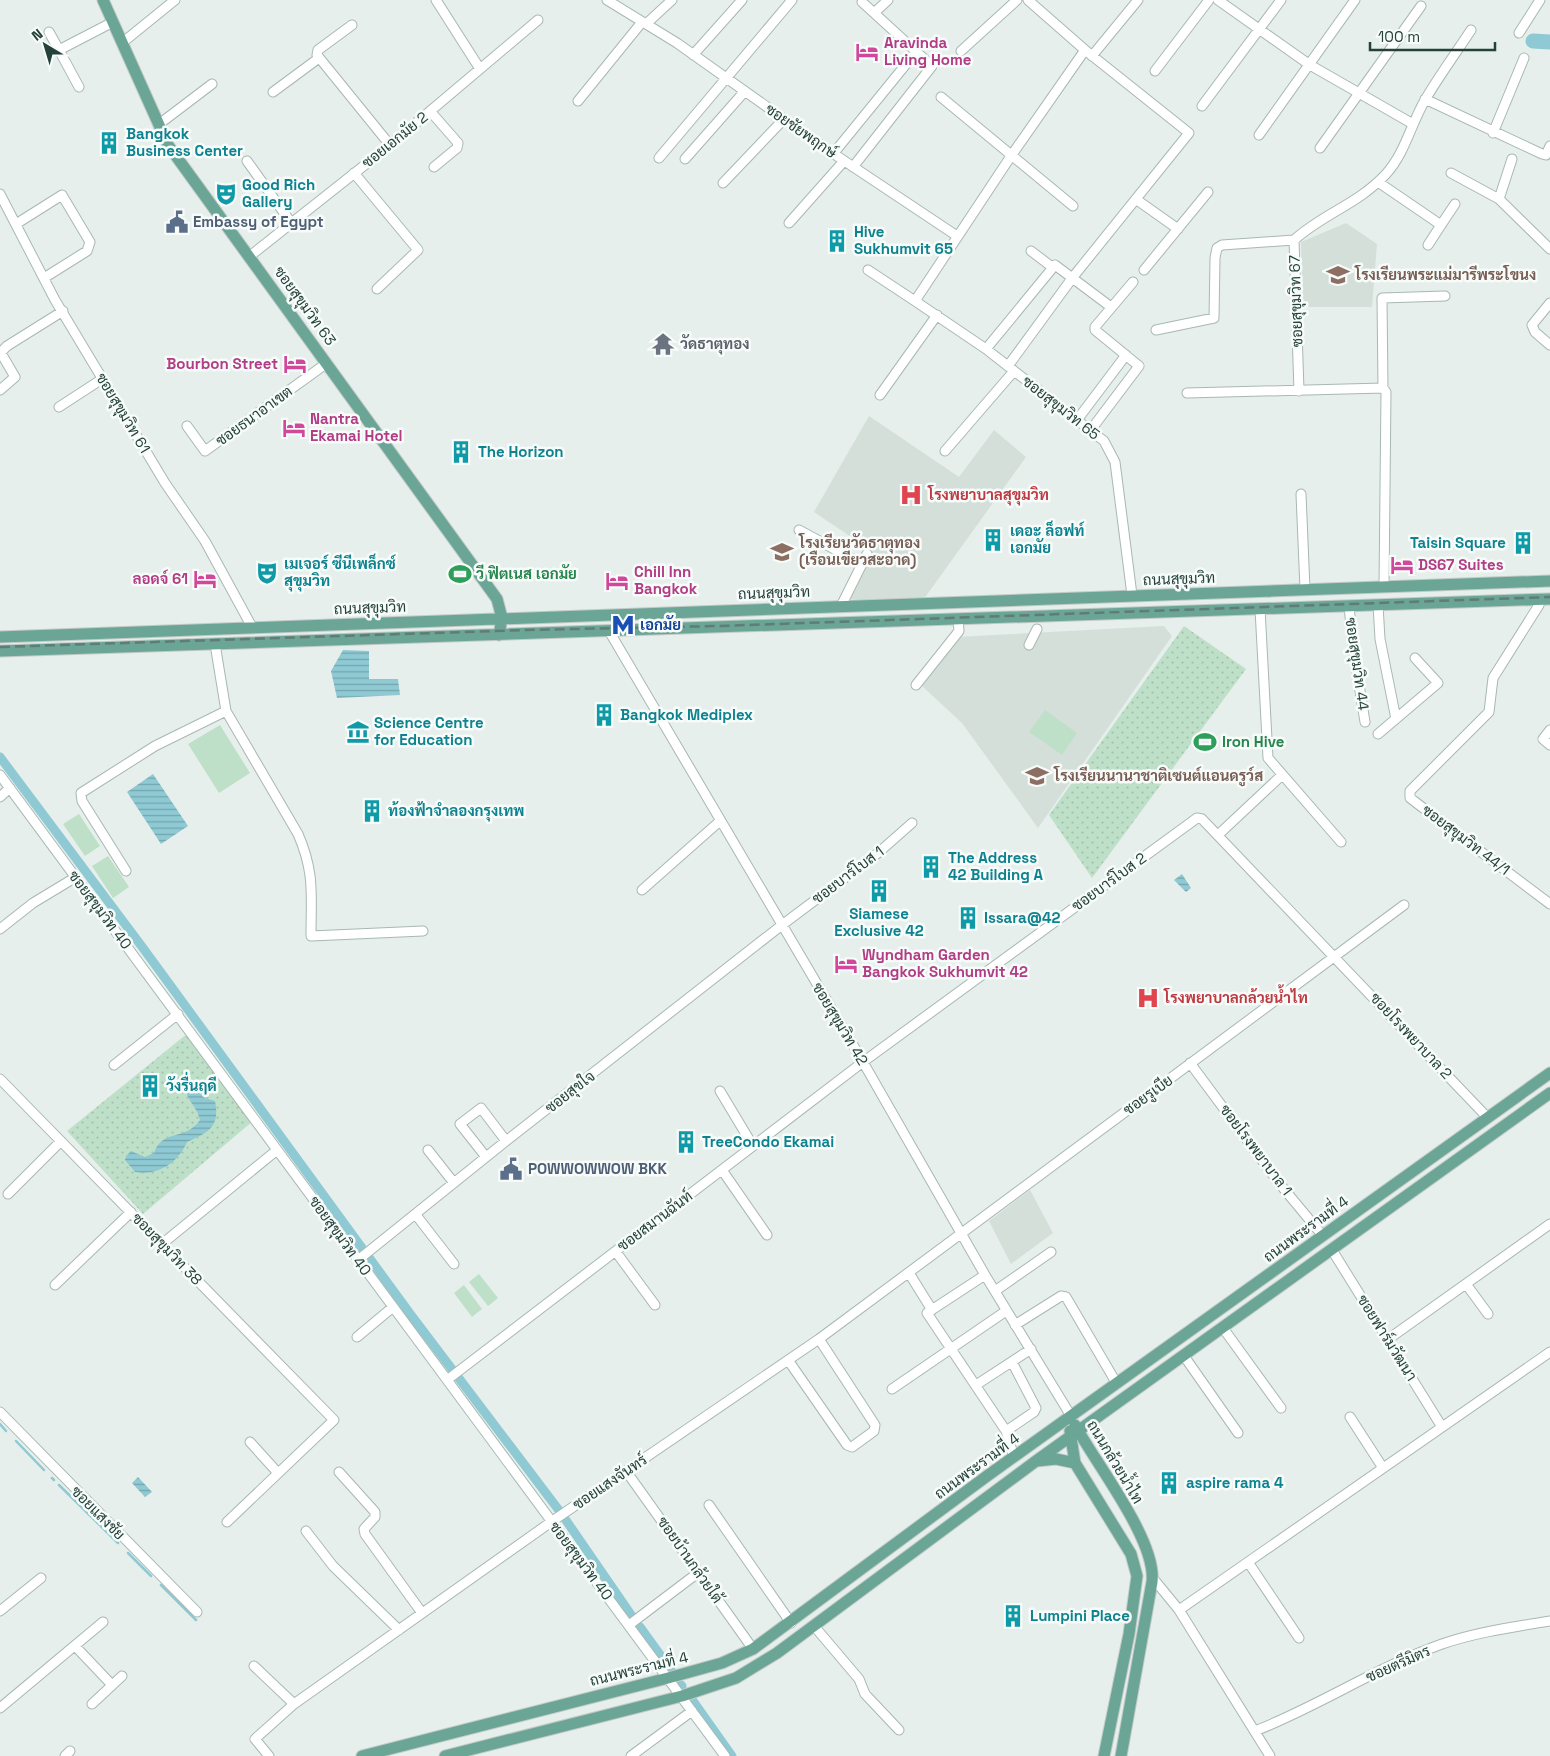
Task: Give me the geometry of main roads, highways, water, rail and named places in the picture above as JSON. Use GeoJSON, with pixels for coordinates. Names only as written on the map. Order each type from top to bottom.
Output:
{"type":"FeatureCollection","features":[{"type":"Feature","properties":{"kind":"main road","name":"ซอยสุขุมวิท 63"},"geometry":{"type":"LineString","coordinates":[[103,0],[165,140],[189,176],[250,256],[497,599],[502,618]]}},
{"type":"Feature","properties":{"kind":"main road","name":"ถนนสุขุมวิท"},"geometry":{"type":"LineString","coordinates":[[0,637],[1550,581]]}},
{"type":"Feature","properties":{"kind":"main road"},"geometry":{"type":"LineString","coordinates":[[1378,605],[1384,587]]}},
{"type":"Feature","properties":{"kind":"main road","name":"ถนนสุขุมวิท"},"geometry":{"type":"LineString","coordinates":[[0,651],[1544,599]]}},
{"type":"Feature","properties":{"kind":"main road"},"geometry":{"type":"LineString","coordinates":[[910,604],[910,621]]}},
{"type":"Feature","properties":{"kind":"main road"},"geometry":{"type":"LineString","coordinates":[[608,614],[610,631]]}},
{"type":"Feature","properties":{"kind":"main road"},"geometry":{"type":"LineString","coordinates":[[500,635],[502,618]]}},
{"type":"Feature","properties":{"kind":"main road"},"geometry":{"type":"LineString","coordinates":[[252,627],[252,642]]}},
{"type":"Feature","properties":{"kind":"main road","name":"ถนนพระรามที่ 4"},"geometry":{"type":"LineString","coordinates":[[362,1756],[668,1678],[722,1663],[752,1649],[791,1623],[1014,1457],[1550,1073]]}},
{"type":"Feature","properties":{"kind":"main road","name":"ถนนพระรามที่ 4"},"geometry":{"type":"LineString","coordinates":[[446,1756],[682,1696],[736,1678],[777,1653],[1036,1461],[1550,1093]]}},
{"type":"Feature","properties":{"kind":"main road"},"geometry":{"type":"LineString","coordinates":[[1322,1236],[1332,1250]]}},
{"type":"Feature","properties":{"kind":"main road","name":"ถนนกล้วยน้ำไท"},"geometry":{"type":"LineString","coordinates":[[1071,1416],[1075,1463],[1131,1554],[1137,1576],[1129,1634],[1104,1756]]}},
{"type":"Feature","properties":{"kind":"main road","name":"ถนนกล้วยน้ำไท"},"geometry":{"type":"LineString","coordinates":[[1074,1434],[1138,1529],[1151,1559],[1152,1577],[1121,1756]]}},
{"type":"Feature","properties":{"kind":"main road"},"geometry":{"type":"LineString","coordinates":[[1036,1461],[1056,1459],[1075,1463]]}},
{"type":"Feature","properties":{"kind":"main road"},"geometry":{"type":"LineString","coordinates":[[1137,1576],[1152,1577]]}},
{"type":"Feature","properties":{"kind":"water"},"geometry":{"type":"Polygon","coordinates":[[[343,650],[369,651],[369,679],[398,679],[400,695],[337,698],[331,671],[343,650]]]}},
{"type":"Feature","properties":{"kind":"water"},"geometry":{"type":"Polygon","coordinates":[[[153,774],[188,826],[161,844],[127,792],[153,774]]]}},
{"type":"Feature","properties":{"kind":"water"},"geometry":{"type":"Polygon","coordinates":[[[1182,874],[1191,888],[1186,892],[1174,880],[1182,874]]]}},
{"type":"Feature","properties":{"kind":"water"},"geometry":{"type":"Polygon","coordinates":[[[191,1084],[205,1098],[215,1101],[216,1117],[211,1128],[187,1142],[173,1162],[152,1172],[135,1172],[125,1160],[131,1151],[145,1157],[154,1153],[163,1140],[187,1131],[200,1120],[186,1091],[185,1086],[191,1084]]]}},
{"type":"Feature","properties":{"kind":"water"},"geometry":{"type":"Polygon","coordinates":[[[138,1477],[152,1492],[145,1497],[132,1483],[138,1477]]]}},
{"type":"Feature","properties":{"kind":"waterway"},"geometry":{"type":"LineString","coordinates":[[1533,41],[1550,42]]}},
{"type":"Feature","properties":{"kind":"waterway"},"geometry":{"type":"LineString","coordinates":[[0,757],[143,948],[411,1315],[561,1513],[634,1619]]}},
{"type":"Feature","properties":{"kind":"waterway"},"geometry":{"type":"LineString","coordinates":[[0,1424],[6,1431]]}},
{"type":"Feature","properties":{"kind":"waterway"},"geometry":{"type":"LineString","coordinates":[[16,1441],[44,1470]]}},
{"type":"Feature","properties":{"kind":"waterway"},"geometry":{"type":"LineString","coordinates":[[59,1485],[118,1543]]}},
{"type":"Feature","properties":{"kind":"waterway"},"geometry":{"type":"LineString","coordinates":[[128,1553],[151,1576]]}},
{"type":"Feature","properties":{"kind":"waterway"},"geometry":{"type":"LineString","coordinates":[[161,1585],[196,1620]]}},
{"type":"Feature","properties":{"kind":"waterway"},"geometry":{"type":"LineString","coordinates":[[640,1627],[671,1670]]}},
{"type":"Feature","properties":{"kind":"waterway"},"geometry":{"type":"LineString","coordinates":[[691,1698],[732,1756]]}},
{"type":"Feature","properties":{"kind":"railway"},"geometry":{"type":"LineString","coordinates":[[0,647],[527,630],[719,626],[1550,597]]}},
{"type":"Feature","properties":{"kind":"place","name":"Aravinda Living Home"},"geometry":{"type":"Point","coordinates":[867,52]}},
{"type":"Feature","properties":{"kind":"place","name":"Bangkok Business Center"},"geometry":{"type":"Point","coordinates":[109,143]}},
{"type":"Feature","properties":{"kind":"place","name":"Good Rich Gallery"},"geometry":{"type":"Point","coordinates":[226,194]}},
{"type":"Feature","properties":{"kind":"place","name":"Embassy of Egypt"},"geometry":{"type":"Point","coordinates":[177,222]}},
{"type":"Feature","properties":{"kind":"place","name":"Hive Sukhumvit 65"},"geometry":{"type":"Point","coordinates":[837,241]}},
{"type":"Feature","properties":{"kind":"place","name":"โรงเรียนพระแม่มารีพระโขนง"},"geometry":{"type":"Point","coordinates":[1338,275]}},
{"type":"Feature","properties":{"kind":"place","name":"วัดธาตุทอง"},"geometry":{"type":"Point","coordinates":[663,344]}},
{"type":"Feature","properties":{"kind":"place","name":"Bourbon Street"},"geometry":{"type":"Point","coordinates":[295,364]}},
{"type":"Feature","properties":{"kind":"place","name":"Nantra Ekamai Hotel"},"geometry":{"type":"Point","coordinates":[294,428]}},
{"type":"Feature","properties":{"kind":"place","name":"The Horizon"},"geometry":{"type":"Point","coordinates":[461,452]}},
{"type":"Feature","properties":{"kind":"place","name":"โรงพยาบาลสุขุมวิท"},"geometry":{"type":"Point","coordinates":[911,495]}},
{"type":"Feature","properties":{"kind":"place","name":"เดอะ ล็อฟท์ เอกมัย"},"geometry":{"type":"Point","coordinates":[993,540]}},
{"type":"Feature","properties":{"kind":"place","name":"Taisin Square"},"geometry":{"type":"Point","coordinates":[1523,543]}},
{"type":"Feature","properties":{"kind":"place","name":"โรงเรียนวัดธาตุทอง (เรือนเขียวสะอาด)"},"geometry":{"type":"Point","coordinates":[782,552]}},
{"type":"Feature","properties":{"kind":"place","name":"DS67 Suites"},"geometry":{"type":"Point","coordinates":[1402,565]}},
{"type":"Feature","properties":{"kind":"place","name":"เมเจอร์ ซีนีเพล็กซ์ สุขุมวิท"},"geometry":{"type":"Point","coordinates":[267,573]}},
{"type":"Feature","properties":{"kind":"place","name":"วี ฟิตเนส เอกมัย"},"geometry":{"type":"Point","coordinates":[460,574]}},
{"type":"Feature","properties":{"kind":"place","name":"ลอดจ์ 61"},"geometry":{"type":"Point","coordinates":[205,579]}},
{"type":"Feature","properties":{"kind":"place","name":"Chill Inn Bangkok"},"geometry":{"type":"Point","coordinates":[617,581]}},
{"type":"Feature","properties":{"kind":"place","name":"เอกมัย"},"geometry":{"type":"Point","coordinates":[623,625]}},
{"type":"Feature","properties":{"kind":"place","name":"Bangkok Mediplex"},"geometry":{"type":"Point","coordinates":[604,715]}},
{"type":"Feature","properties":{"kind":"place","name":"Science Centre for Education"},"geometry":{"type":"Point","coordinates":[358,732]}},
{"type":"Feature","properties":{"kind":"place","name":"Iron Hive"},"geometry":{"type":"Point","coordinates":[1205,742]}},
{"type":"Feature","properties":{"kind":"place","name":"โรงเรียนนานาชาติเซนต์แอนดรูว์ส"},"geometry":{"type":"Point","coordinates":[1037,776]}},
{"type":"Feature","properties":{"kind":"place","name":"ท้องฟ้าจำลองกรุงเทพ"},"geometry":{"type":"Point","coordinates":[372,811]}},
{"type":"Feature","properties":{"kind":"place","name":"The Address 42 Building A"},"geometry":{"type":"Point","coordinates":[931,867]}},
{"type":"Feature","properties":{"kind":"place","name":"Siamese Exclusive 42"},"geometry":{"type":"Point","coordinates":[879,891]}},
{"type":"Feature","properties":{"kind":"place","name":"Issara@42"},"geometry":{"type":"Point","coordinates":[968,918]}},
{"type":"Feature","properties":{"kind":"place","name":"Wyndham Garden Bangkok Sukhumvit 42"},"geometry":{"type":"Point","coordinates":[846,964]}},
{"type":"Feature","properties":{"kind":"place","name":"โรงพยาบาลกล้วยน้ำไท"},"geometry":{"type":"Point","coordinates":[1148,998]}},
{"type":"Feature","properties":{"kind":"place","name":"วังรื่นฤดี"},"geometry":{"type":"Point","coordinates":[150,1086]}},
{"type":"Feature","properties":{"kind":"place","name":"TreeCondo Ekamai"},"geometry":{"type":"Point","coordinates":[686,1142]}},
{"type":"Feature","properties":{"kind":"place","name":"POWWOWWOW BKK"},"geometry":{"type":"Point","coordinates":[511,1169]}},
{"type":"Feature","properties":{"kind":"place","name":"aspire rama 4"},"geometry":{"type":"Point","coordinates":[1169,1483]}},
{"type":"Feature","properties":{"kind":"place","name":"Lumpini Place"},"geometry":{"type":"Point","coordinates":[1013,1616]}}]}
